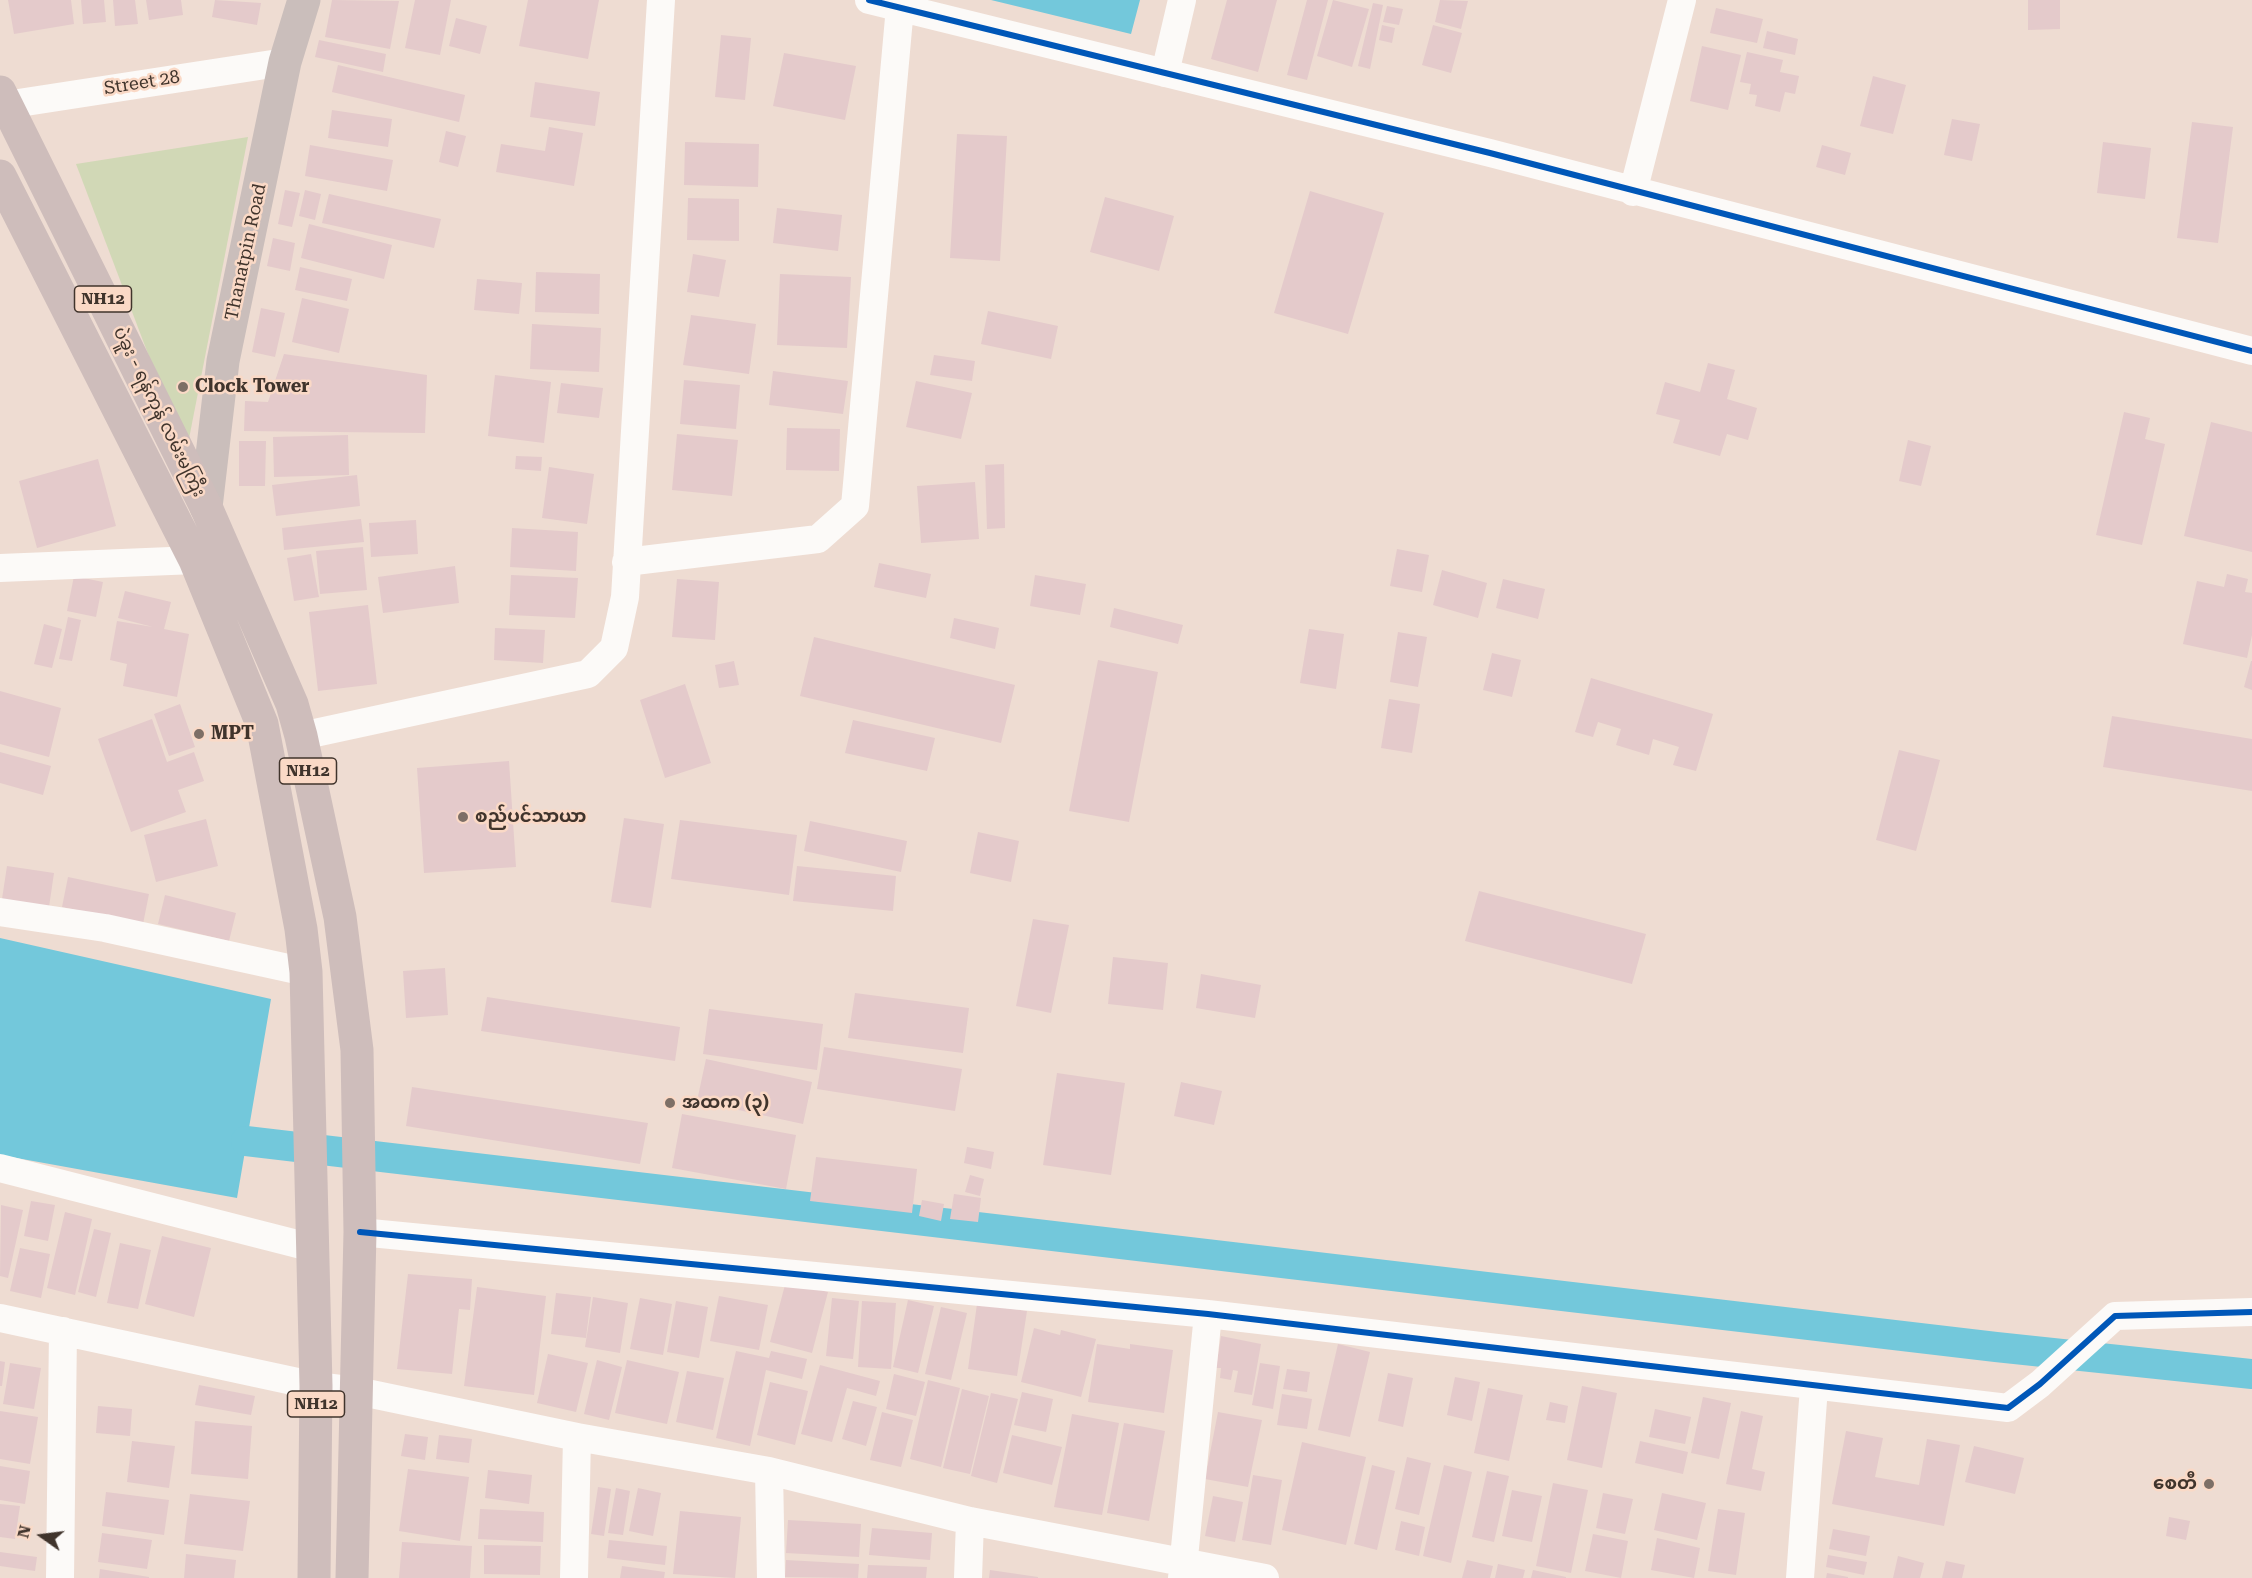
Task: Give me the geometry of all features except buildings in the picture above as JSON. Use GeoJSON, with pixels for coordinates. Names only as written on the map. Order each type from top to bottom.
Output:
{"type":"FeatureCollection","features":[{"type":"Feature","properties":{"kind":"highway","name":"ပဲခူး - ရန်ကုန် လမ်းမကြီး"},"geometry":{"type":"LineString","coordinates":[[2,101],[206,507]]}},
{"type":"Feature","properties":{"kind":"highway","name":"ပဲခူး - ရန်ကုန် လမ်းမကြီး"},"geometry":{"type":"LineString","coordinates":[[0,176],[195,560]]}},
{"type":"Feature","properties":{"kind":"highway","name":"NH12"},"geometry":{"type":"LineString","coordinates":[[206,507],[292,704],[340,917],[357,1050],[360,1232],[352,1578]]}},
{"type":"Feature","properties":{"kind":"highway","name":"NH12"},"geometry":{"type":"LineString","coordinates":[[195,560],[262,724],[301,929],[306,972],[310,1052],[316,1386],[314,1578]]}},
{"type":"Feature","properties":{"kind":"main road","name":"Thanatpin Road"},"geometry":{"type":"LineString","coordinates":[[206,507],[223,361],[285,62],[304,0]]}},
{"type":"Feature","properties":{"kind":"street"},"geometry":{"type":"LineString","coordinates":[[301,736],[588,674],[614,648],[624,597],[661,0]]}},
{"type":"Feature","properties":{"kind":"street"},"geometry":{"type":"LineString","coordinates":[[869,0],[1490,153],[2252,351]]}},
{"type":"Feature","properties":{"kind":"street"},"geometry":{"type":"LineString","coordinates":[[1165,73],[1182,0]]}},
{"type":"Feature","properties":{"kind":"street"},"geometry":{"type":"LineString","coordinates":[[1633,192],[1682,0]]}},
{"type":"Feature","properties":{"kind":"street"},"geometry":{"type":"LineString","coordinates":[[626,562],[818,539],[855,506],[900,7]]}},
{"type":"Feature","properties":{"kind":"street","name":"Street 28"},"geometry":{"type":"LineString","coordinates":[[2,101],[285,62]]}},
{"type":"Feature","properties":{"kind":"street"},"geometry":{"type":"LineString","coordinates":[[0,568],[195,560]]}},
{"type":"Feature","properties":{"kind":"street"},"geometry":{"type":"LineString","coordinates":[[0,912],[105,928],[306,972]]}},
{"type":"Feature","properties":{"kind":"street"},"geometry":{"type":"LineString","coordinates":[[0,1168],[313,1240]]}},
{"type":"Feature","properties":{"kind":"street"},"geometry":{"type":"LineString","coordinates":[[360,1232],[1208,1314],[1814,1387],[2008,1407],[2040,1384],[2115,1316],[2252,1312]]}},
{"type":"Feature","properties":{"kind":"street"},"geometry":{"type":"LineString","coordinates":[[1182,1570],[1208,1314]]}},
{"type":"Feature","properties":{"kind":"street"},"geometry":{"type":"LineString","coordinates":[[0,1318],[316,1386],[357,1391],[577,1437],[769,1471],[1182,1570],[1264,1578]]}},
{"type":"Feature","properties":{"kind":"street"},"geometry":{"type":"LineString","coordinates":[[60,1578],[63,1330]]}},
{"type":"Feature","properties":{"kind":"street"},"geometry":{"type":"LineString","coordinates":[[1800,1578],[1814,1387]]}},
{"type":"Feature","properties":{"kind":"street"},"geometry":{"type":"LineString","coordinates":[[574,1578],[577,1437]]}},
{"type":"Feature","properties":{"kind":"street"},"geometry":{"type":"LineString","coordinates":[[769,1471],[771,1578]]}},
{"type":"Feature","properties":{"kind":"street"},"geometry":{"type":"LineString","coordinates":[[968,1578],[970,1521]]}},
{"type":"Feature","properties":{"kind":"green space"},"geometry":{"type":"Polygon","coordinates":[[[248,137],[186,454],[76,164],[248,137]]]}},
{"type":"Feature","properties":{"kind":"water"},"geometry":{"type":"Polygon","coordinates":[[[991,0],[1140,0],[1131,34],[991,0]]]}},
{"type":"Feature","properties":{"kind":"water"},"geometry":{"type":"Polygon","coordinates":[[[0,938],[271,999],[237,1198],[0,1155],[0,938]]]}},
{"type":"Feature","properties":{"kind":"waterway"},"geometry":{"type":"LineString","coordinates":[[246,1141],[1996,1347],[2252,1374]]}},
{"type":"Feature","properties":{"kind":"cycle path"},"geometry":{"type":"LineString","coordinates":[[869,0],[1490,153],[2252,351]]}},
{"type":"Feature","properties":{"kind":"cycle path"},"geometry":{"type":"LineString","coordinates":[[360,1232],[1208,1314],[2008,1408],[2040,1384],[2115,1316],[2252,1312]]}},
{"type":"Feature","properties":{"kind":"place","name":"Clock Tower"},"geometry":{"type":"Point","coordinates":[183,387]}},
{"type":"Feature","properties":{"kind":"place","name":"MPT"},"geometry":{"type":"Point","coordinates":[199,734]}},
{"type":"Feature","properties":{"kind":"place","name":"စည်ပင်သာယာ"},"geometry":{"type":"Point","coordinates":[463,817]}},
{"type":"Feature","properties":{"kind":"place","name":"အထက (၃)"},"geometry":{"type":"Point","coordinates":[670,1103]}},
{"type":"Feature","properties":{"kind":"place","name":"စေတီ"},"geometry":{"type":"Point","coordinates":[2209,1484]}}]}
